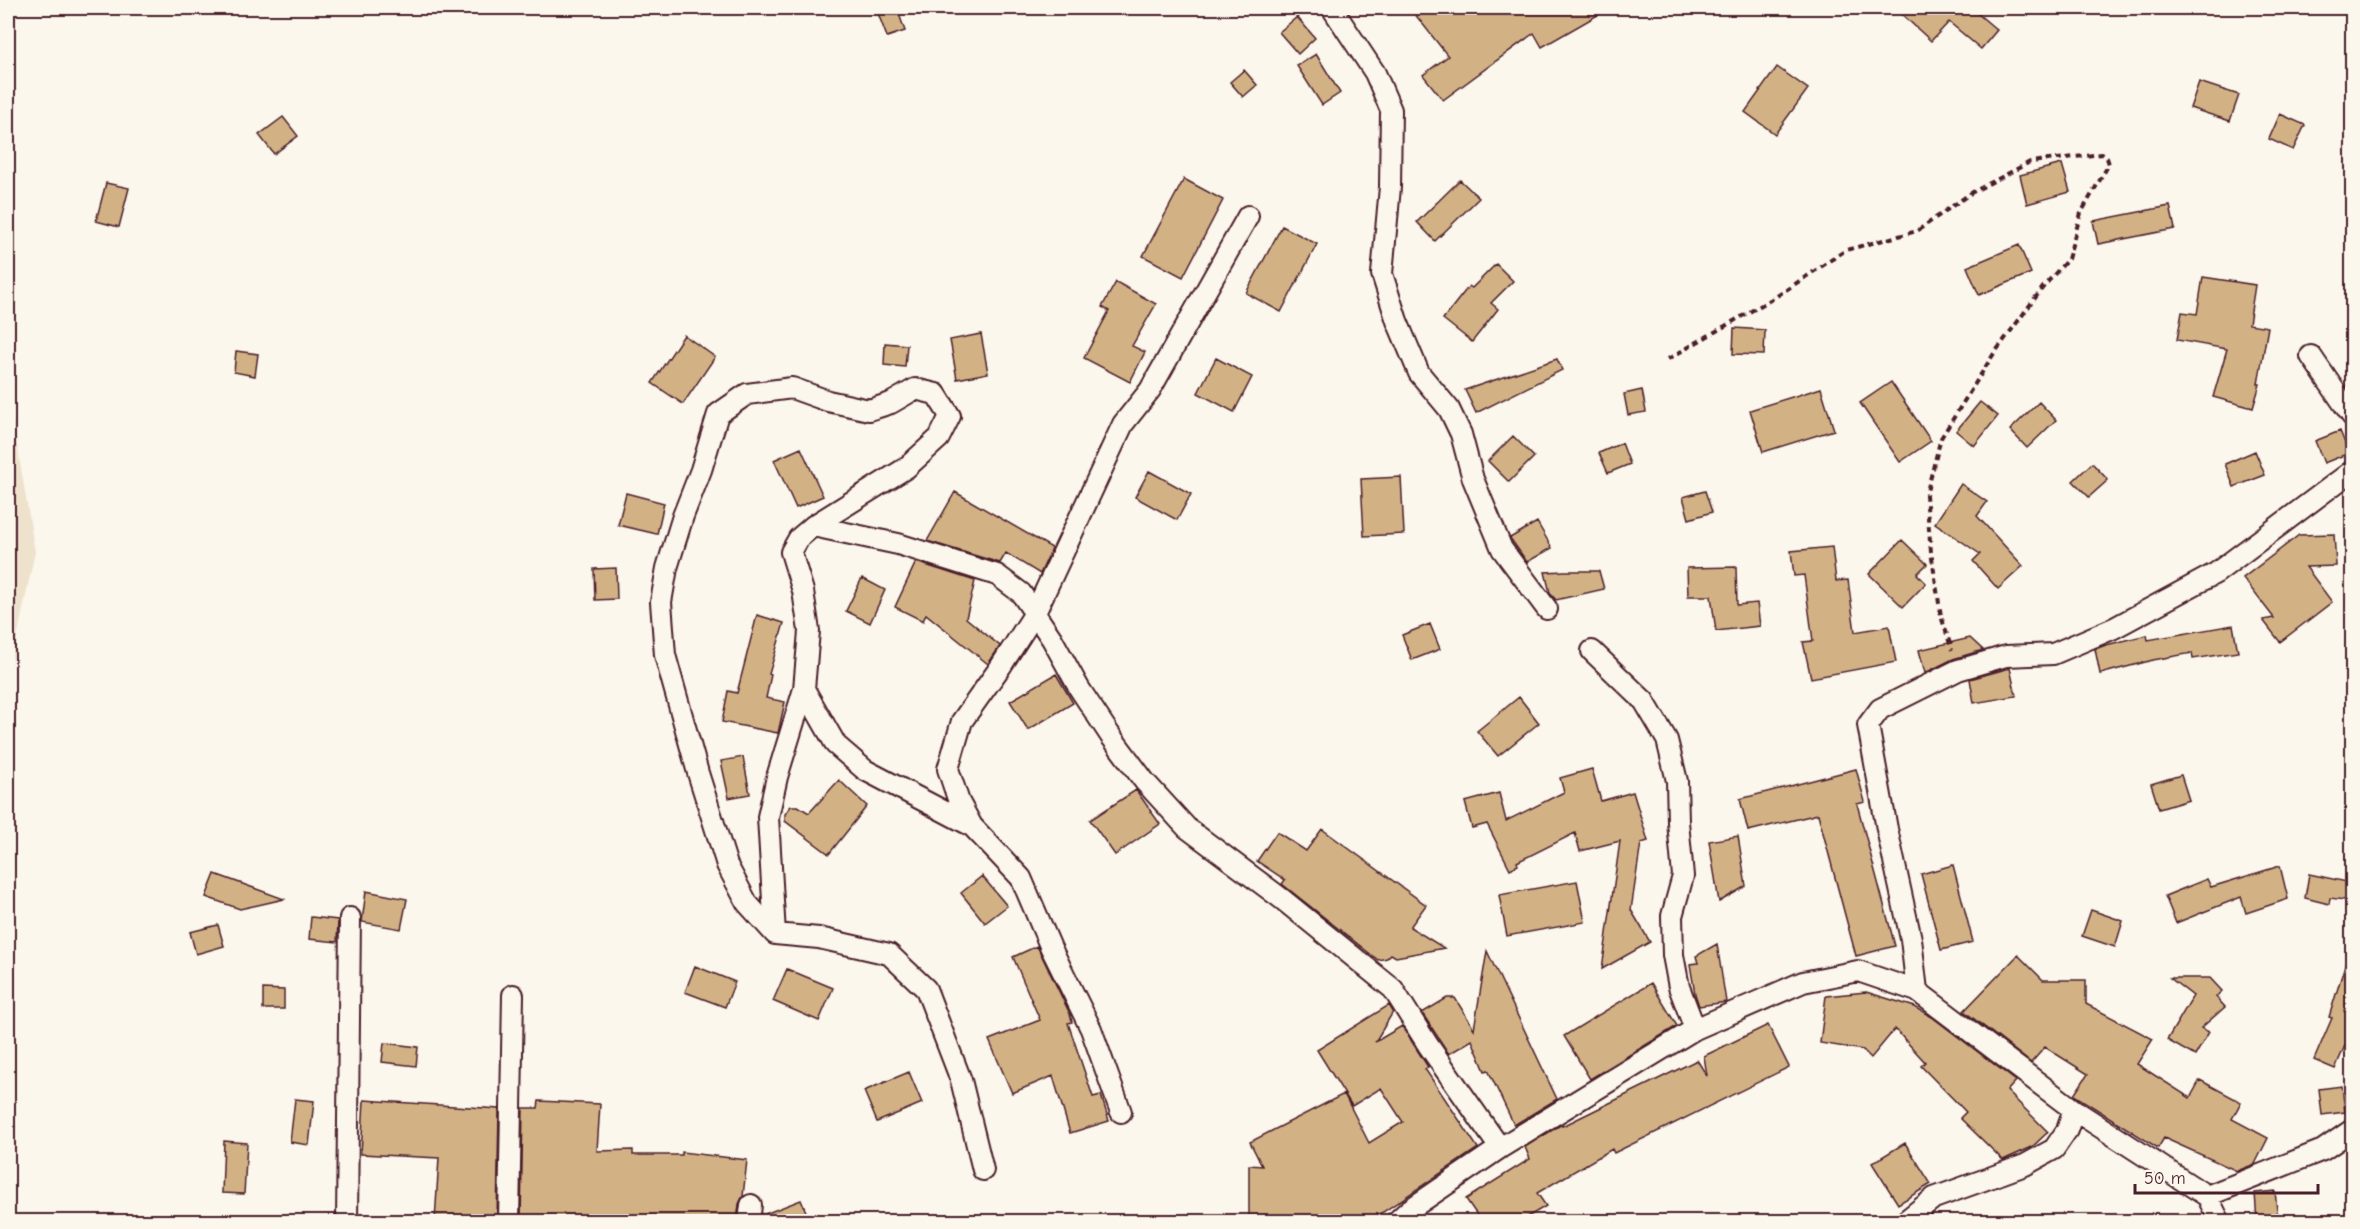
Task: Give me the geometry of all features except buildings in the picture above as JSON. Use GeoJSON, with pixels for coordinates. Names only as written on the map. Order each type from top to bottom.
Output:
{"type":"FeatureCollection","features":[{"type":"Feature","properties":{"kind":"street"},"geometry":{"type":"LineString","coordinates":[[1332,8],[1375,73],[1391,110],[1390,187],[1382,274],[1397,321],[1419,373],[1449,409],[1461,434],[1473,479],[1502,549],[1547,609]]}},
{"type":"Feature","properties":{"kind":"street"},"geometry":{"type":"LineString","coordinates":[[1121,1112],[1091,1029],[1051,948],[1022,878],[972,826],[959,802],[948,769],[962,721],[1035,613],[1123,424],[1150,390],[1248,216]]}},
{"type":"Feature","properties":{"kind":"street"},"geometry":{"type":"LineString","coordinates":[[2311,356],[2352,416]]}},
{"type":"Feature","properties":{"kind":"street"},"geometry":{"type":"LineString","coordinates":[[776,934],[768,818],[777,777],[804,689],[809,632],[803,591],[791,552],[799,538],[813,526],[906,468],[939,438],[950,416],[936,394],[915,389],[891,403],[869,410],[828,401],[792,388],[747,394],[718,414],[702,470],[683,516],[667,568],[661,602],[665,654],[698,773],[728,865],[747,903],[776,934],[819,938],[889,954],[926,989],[961,1080],[983,1170]]}},
{"type":"Feature","properties":{"kind":"street"},"geometry":{"type":"LineString","coordinates":[[1917,991],[1911,939],[1887,829],[1868,725],[1880,709],[1958,670],[2006,656],[2053,654],[2114,628],[2216,573],[2352,471]]}},
{"type":"Feature","properties":{"kind":"street"},"geometry":{"type":"LineString","coordinates":[[813,526],[898,544],[997,575],[1021,593],[1079,688],[1145,782],[1187,828],[1282,899],[1393,989],[1428,1045],[1500,1148]]}},
{"type":"Feature","properties":{"kind":"street"},"geometry":{"type":"LineString","coordinates":[[1592,651],[1644,701],[1667,740],[1677,781],[1683,876],[1672,915],[1673,955],[1679,987],[1695,1029]]}},
{"type":"Feature","properties":{"kind":"street"},"geometry":{"type":"LineString","coordinates":[[804,689],[836,746],[865,770],[972,826]]}},
{"type":"Feature","properties":{"kind":"street"},"geometry":{"type":"LineString","coordinates":[[347,1221],[350,918]]}},
{"type":"Feature","properties":{"kind":"street"},"geometry":{"type":"LineString","coordinates":[[1396,1221],[1500,1148],[1695,1029],[1803,982],[1858,970],[1917,991],[2074,1110],[2207,1196],[2220,1221]]}},
{"type":"Feature","properties":{"kind":"street"},"geometry":{"type":"LineString","coordinates":[[509,1221],[513,995]]}},
{"type":"Feature","properties":{"kind":"street"},"geometry":{"type":"LineString","coordinates":[[1904,1221],[1934,1198],[2025,1165],[2054,1149],[2067,1130],[2074,1110]]}},
{"type":"Feature","properties":{"kind":"street"},"geometry":{"type":"LineString","coordinates":[[2207,1196],[2323,1150],[2352,1130]]}},
{"type":"Feature","properties":{"kind":"path"},"geometry":{"type":"LineString","coordinates":[[1668,359],[1777,296],[1846,250],[1917,231],[1971,193],[2030,162],[2102,154],[2107,158],[2109,164],[2081,213],[2068,259],[2044,286],[1993,355],[1941,438],[1926,495],[1931,552],[1941,616],[1958,670]]}},
{"type":"Feature","properties":{"kind":"shaded area"},"geometry":{"type":"Polygon","coordinates":[[[8,390],[35,552],[8,681],[8,390]]]}}]}
